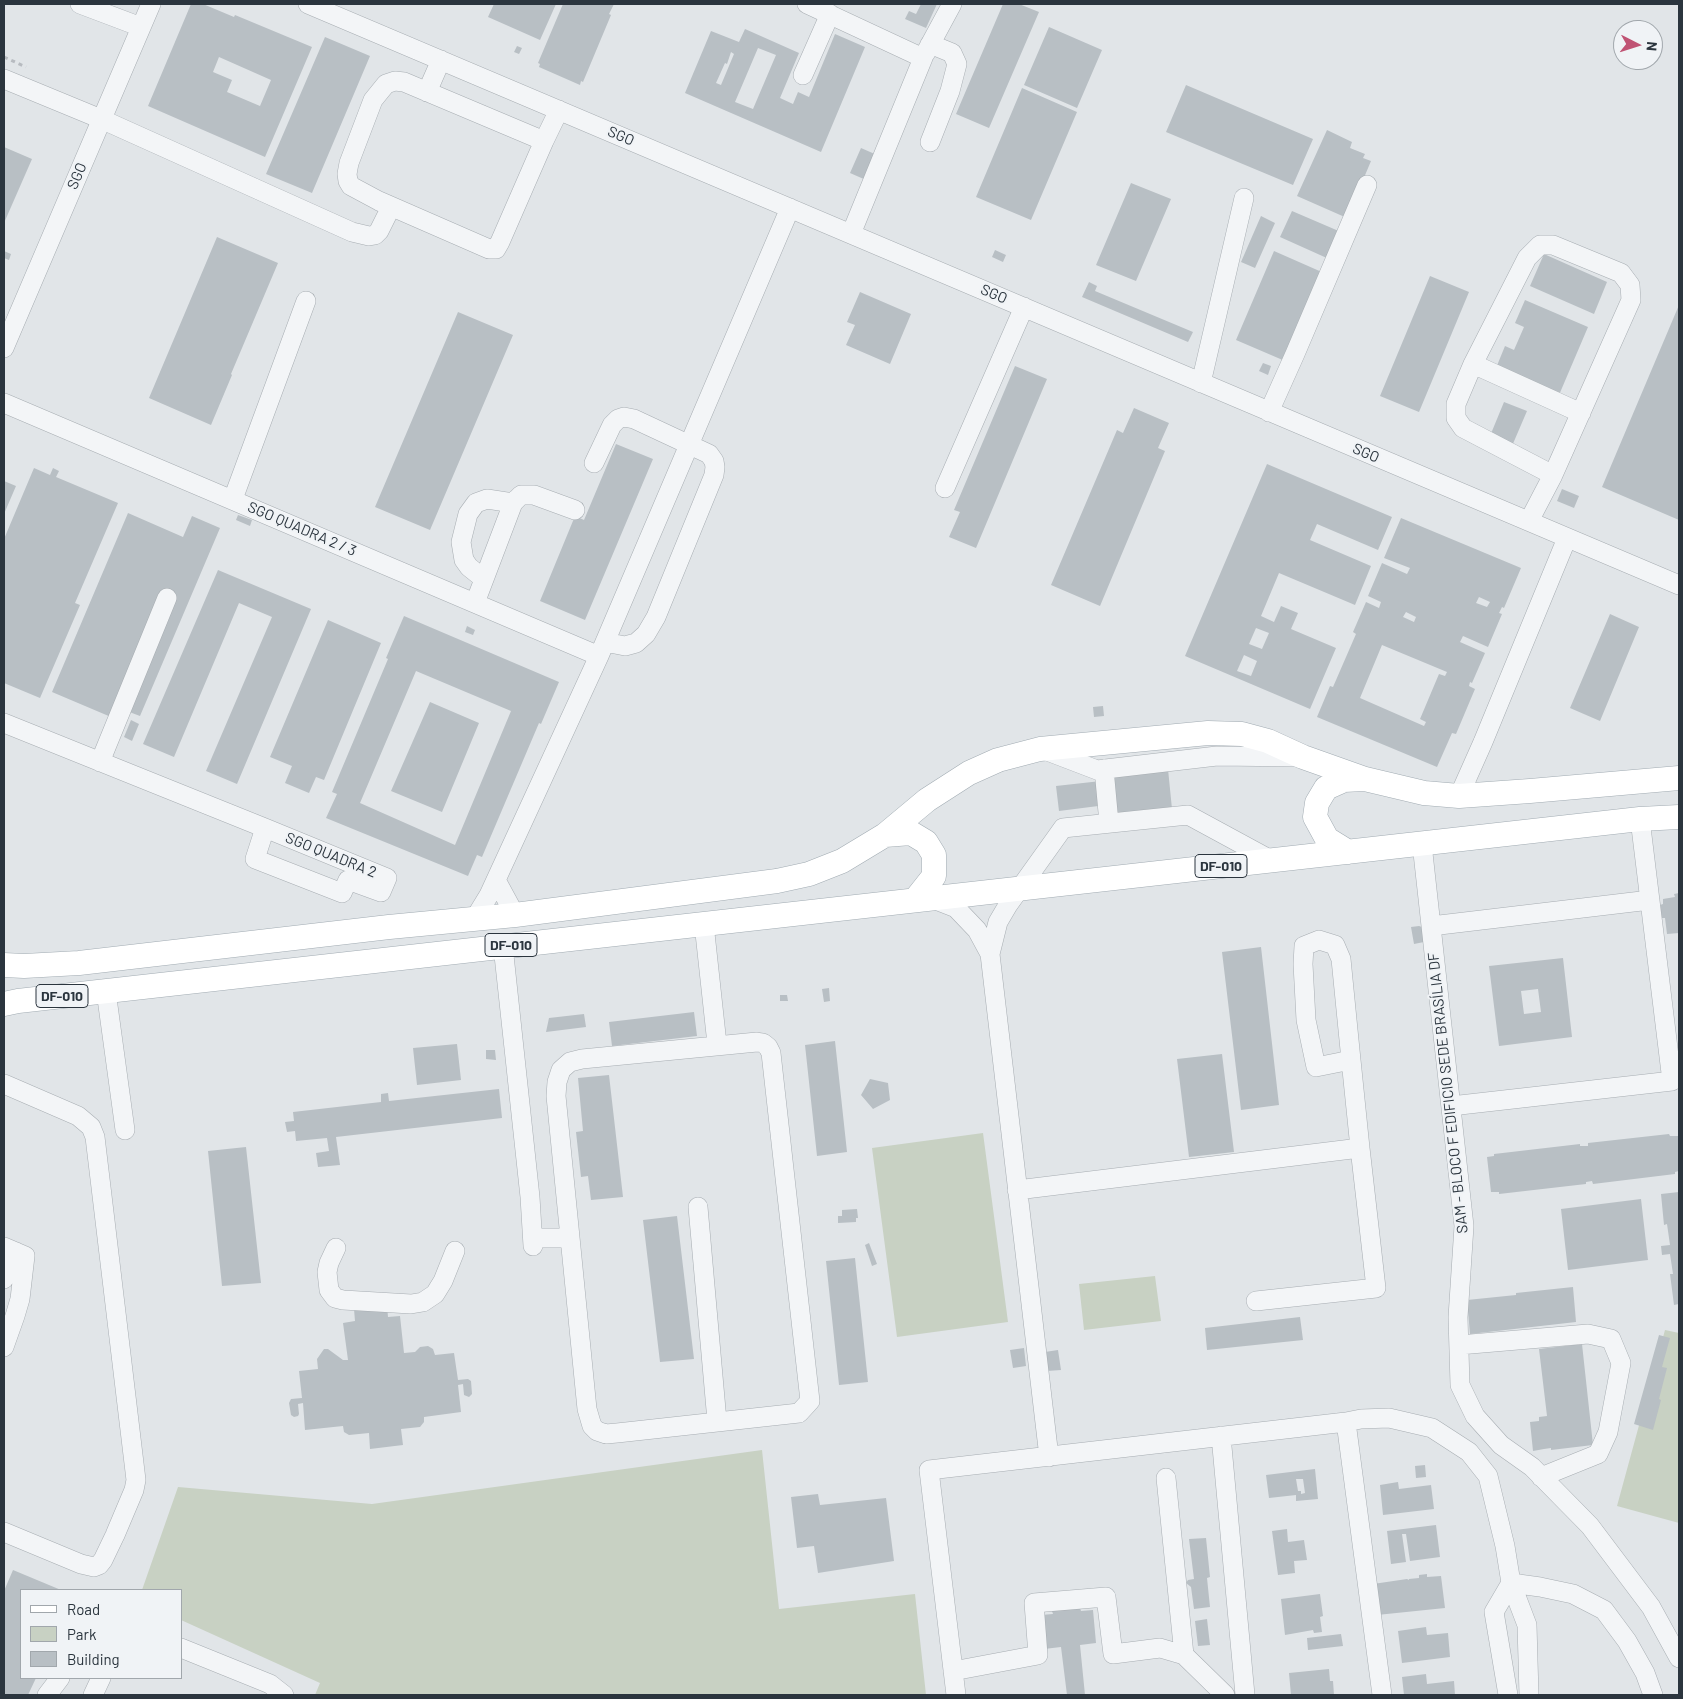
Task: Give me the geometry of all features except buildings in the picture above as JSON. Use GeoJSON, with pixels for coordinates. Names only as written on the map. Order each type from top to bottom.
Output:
{"type":"FeatureCollection","features":[{"type":"Feature","properties":{"kind":"main road","name":"DF-010"},"geometry":{"type":"LineString","coordinates":[[4,964],[24,966],[79,963],[515,915],[778,881],[809,874],[842,861],[885,835],[927,800],[969,773],[998,760],[1040,749],[1208,732],[1242,734],[1268,741],[1303,757],[1365,779],[1424,793],[1459,796],[1679,778]]}},
{"type":"Feature","properties":{"kind":"main road"},"geometry":{"type":"LineString","coordinates":[[1348,852],[1327,840],[1315,817],[1317,803],[1326,788],[1344,780],[1365,779]]}},
{"type":"Feature","properties":{"kind":"main road","name":"DF-010"},"geometry":{"type":"LineString","coordinates":[[4,1004],[1271,860],[1640,819],[1679,817]]}},
{"type":"Feature","properties":{"kind":"main road"},"geometry":{"type":"LineString","coordinates":[[885,835],[911,833],[926,842],[934,855],[934,876],[923,899]]}},
{"type":"Feature","properties":{"kind":"lane"},"geometry":{"type":"LineString","coordinates":[[80,4],[141,27]]}},
{"type":"Feature","properties":{"kind":"lane","name":"SGO"},"geometry":{"type":"LineString","coordinates":[[4,348],[151,4]]}},
{"type":"Feature","properties":{"kind":"lane","name":"SGO"},"geometry":{"type":"LineString","coordinates":[[308,4],[1679,585]]}},
{"type":"Feature","properties":{"kind":"lane"},"geometry":{"type":"LineString","coordinates":[[807,4],[926,51],[952,54],[958,64],[930,142]]}},
{"type":"Feature","properties":{"kind":"lane"},"geometry":{"type":"LineString","coordinates":[[851,234],[926,51],[952,4]]}},
{"type":"Feature","properties":{"kind":"lane"},"geometry":{"type":"LineString","coordinates":[[803,75],[830,14]]}},
{"type":"Feature","properties":{"kind":"lane"},"geometry":{"type":"LineString","coordinates":[[427,92],[441,60]]}},
{"type":"Feature","properties":{"kind":"lane"},"geometry":{"type":"LineString","coordinates":[[4,79],[102,119],[361,235],[369,236],[379,231],[391,206]]}},
{"type":"Feature","properties":{"kind":"lane"},"geometry":{"type":"LineString","coordinates":[[544,142],[404,82],[395,81],[386,84],[373,100],[350,163],[347,174],[348,181],[351,186],[391,206],[489,249],[496,249],[559,110]]}},
{"type":"Feature","properties":{"kind":"lane"},"geometry":{"type":"LineString","coordinates":[[1269,412],[1296,354],[1366,185]]}},
{"type":"Feature","properties":{"kind":"lane"},"geometry":{"type":"LineString","coordinates":[[1202,383],[1244,198]]}},
{"type":"Feature","properties":{"kind":"lane"},"geometry":{"type":"LineString","coordinates":[[475,918],[489,895],[602,649],[790,208]]}},
{"type":"Feature","properties":{"kind":"lane"},"geometry":{"type":"LineString","coordinates":[[1529,522],[1553,475],[1631,300],[1630,285],[1621,273],[1553,245],[1540,245],[1527,258],[1473,364],[1456,404],[1456,418],[1463,428],[1553,475]]}},
{"type":"Feature","properties":{"kind":"lane"},"geometry":{"type":"LineString","coordinates":[[233,499],[306,302]]}},
{"type":"Feature","properties":{"kind":"lane"},"geometry":{"type":"LineString","coordinates":[[945,488],[1024,307]]}},
{"type":"Feature","properties":{"kind":"lane"},"geometry":{"type":"LineString","coordinates":[[1473,364],[1581,413]]}},
{"type":"Feature","properties":{"kind":"lane","name":"SGO QUADRA 2 / 3"},"geometry":{"type":"LineString","coordinates":[[4,403],[475,603],[602,649],[636,643],[646,634],[656,617],[714,475],[714,461],[709,454],[690,444]]}},
{"type":"Feature","properties":{"kind":"lane"},"geometry":{"type":"LineString","coordinates":[[594,463],[612,425],[618,419],[624,417],[634,419],[690,444]]}},
{"type":"Feature","properties":{"kind":"lane"},"geometry":{"type":"LineString","coordinates":[[475,603],[513,503],[521,495],[534,495],[575,510]]}},
{"type":"Feature","properties":{"kind":"lane"},"geometry":{"type":"LineString","coordinates":[[484,579],[464,560],[461,542],[468,514],[476,502],[487,499],[513,503]]}},
{"type":"Feature","properties":{"kind":"lane"},"geometry":{"type":"LineString","coordinates":[[1459,796],[1567,538]]}},
{"type":"Feature","properties":{"kind":"lane"},"geometry":{"type":"LineString","coordinates":[[100,762],[167,598]]}},
{"type":"Feature","properties":{"kind":"lane","name":"SGO QUADRA 2"},"geometry":{"type":"LineString","coordinates":[[4,723],[265,828],[387,878],[381,892],[348,880],[342,893],[255,859],[265,828]]}},
{"type":"Feature","properties":{"kind":"lane"},"geometry":{"type":"LineString","coordinates":[[1040,749],[1097,770],[1217,756],[1303,757]]}},
{"type":"Feature","properties":{"kind":"lane"},"geometry":{"type":"LineString","coordinates":[[1104,769],[1109,823]]}},
{"type":"Feature","properties":{"kind":"lane"},"geometry":{"type":"LineString","coordinates":[[1049,1457],[990,954],[998,922],[1062,828],[1188,815],[1271,860]]}},
{"type":"Feature","properties":{"kind":"lane"},"geometry":{"type":"LineString","coordinates":[[1451,1106],[1672,1081],[1640,819]]}},
{"type":"Feature","properties":{"kind":"lane","name":"SAM - BLOCO F EDIFICIO SEDE BRASÍLIA DF"},"geometry":{"type":"LineString","coordinates":[[1422,844],[1464,1226],[1458,1317],[1460,1386],[1475,1416],[1501,1445],[1532,1467],[1590,1526],[1651,1607],[1679,1658]]}},
{"type":"Feature","properties":{"kind":"lane"},"geometry":{"type":"LineString","coordinates":[[496,880],[515,915]]}},
{"type":"Feature","properties":{"kind":"lane"},"geometry":{"type":"LineString","coordinates":[[923,899],[956,908],[977,930],[990,954]]}},
{"type":"Feature","properties":{"kind":"lane"},"geometry":{"type":"LineString","coordinates":[[1431,926],[1650,900]]}},
{"type":"Feature","properties":{"kind":"lane"},"geometry":{"type":"LineString","coordinates":[[704,924],[717,1044]]}},
{"type":"Feature","properties":{"kind":"lane"},"geometry":{"type":"LineString","coordinates":[[1256,1301],[1376,1288],[1341,959],[1335,945],[1319,940],[1304,946],[1303,964],[1306,1020],[1316,1067],[1351,1060]]}},
{"type":"Feature","properties":{"kind":"lane"},"geometry":{"type":"LineString","coordinates":[[503,946],[530,1197],[533,1242],[570,1238]]}},
{"type":"Feature","properties":{"kind":"lane"},"geometry":{"type":"LineString","coordinates":[[106,991],[124,1130]]}},
{"type":"Feature","properties":{"kind":"lane"},"geometry":{"type":"LineString","coordinates":[[763,1043],[771,1053],[810,1401],[799,1413],[617,1434],[598,1432],[592,1426],[586,1409],[556,1096],[557,1082],[561,1070],[570,1062],[582,1059],[717,1044],[763,1043]]}},
{"type":"Feature","properties":{"kind":"lane"},"geometry":{"type":"LineString","coordinates":[[4,1084],[78,1116],[91,1127],[94,1137],[136,1480],[134,1490],[103,1560],[94,1567],[81,1564],[4,1532]]}},
{"type":"Feature","properties":{"kind":"lane"},"geometry":{"type":"LineString","coordinates":[[1017,1190],[1360,1148]]}},
{"type":"Feature","properties":{"kind":"lane"},"geometry":{"type":"LineString","coordinates":[[698,1207],[717,1421]]}},
{"type":"Feature","properties":{"kind":"lane"},"geometry":{"type":"LineString","coordinates":[[336,1248],[327,1272],[329,1290],[334,1298],[411,1304],[423,1302],[434,1294],[443,1281],[455,1252]]}},
{"type":"Feature","properties":{"kind":"lane"},"geometry":{"type":"LineString","coordinates":[[4,1279],[15,1252]]}},
{"type":"Feature","properties":{"kind":"lane"},"geometry":{"type":"LineString","coordinates":[[4,1347],[20,1299],[15,1252]]}},
{"type":"Feature","properties":{"kind":"lane"},"geometry":{"type":"LineString","coordinates":[[1459,1345],[1588,1334],[1611,1339],[1621,1362],[1608,1432],[1598,1454],[1541,1476]]}},
{"type":"Feature","properties":{"kind":"lane"},"geometry":{"type":"LineString","coordinates":[[956,1695],[929,1470],[1361,1419],[1389,1418],[1432,1428],[1468,1452],[1488,1476],[1505,1546],[1511,1583],[1527,1624],[1530,1695]]}},
{"type":"Feature","properties":{"kind":"lane"},"geometry":{"type":"LineString","coordinates":[[1346,1422],[1382,1695]]}},
{"type":"Feature","properties":{"kind":"lane"},"geometry":{"type":"LineString","coordinates":[[1221,1436],[1245,1695]]}},
{"type":"Feature","properties":{"kind":"lane"},"geometry":{"type":"LineString","coordinates":[[1166,1478],[1184,1655]]}},
{"type":"Feature","properties":{"kind":"lane"},"geometry":{"type":"LineString","coordinates":[[1508,1695],[1494,1612],[1511,1583]]}},
{"type":"Feature","properties":{"kind":"lane"},"geometry":{"type":"LineString","coordinates":[[1511,1583],[1540,1586],[1573,1594],[1604,1610],[1627,1641],[1645,1673],[1653,1695]]}},
{"type":"Feature","properties":{"kind":"lane"},"geometry":{"type":"LineString","coordinates":[[952,1671],[1038,1655],[1034,1603],[1106,1597],[1113,1654],[1160,1648],[1184,1655],[1225,1695]]}},
{"type":"Feature","properties":{"kind":"lane"},"geometry":{"type":"LineString","coordinates":[[182,1649],[256,1687],[278,1689],[284,1695]]}},
{"type":"Feature","properties":{"kind":"lane"},"geometry":{"type":"LineString","coordinates":[[47,1695],[59,1679]]}},
{"type":"Feature","properties":{"kind":"path"},"geometry":{"type":"LineString","coordinates":[[4,57],[30,70]]}},
{"type":"Feature","properties":{"kind":"green space"},"geometry":{"type":"Polygon","coordinates":[[[983,1133],[1008,1322],[897,1337],[872,1148],[983,1133]]]}},
{"type":"Feature","properties":{"kind":"green space"},"geometry":{"type":"Polygon","coordinates":[[[1155,1276],[1161,1321],[1084,1330],[1079,1284],[1155,1276]]]}},
{"type":"Feature","properties":{"kind":"green space"},"geometry":{"type":"Polygon","coordinates":[[[1665,1330],[1679,1333],[1679,1523],[1617,1506],[1665,1330]]]}},
{"type":"Feature","properties":{"kind":"green space"},"geometry":{"type":"Polygon","coordinates":[[[762,1450],[779,1609],[915,1594],[926,1695],[315,1695],[320,1683],[182,1620],[182,1589],[142,1589],[178,1487],[372,1504],[762,1450]]]}}]}
